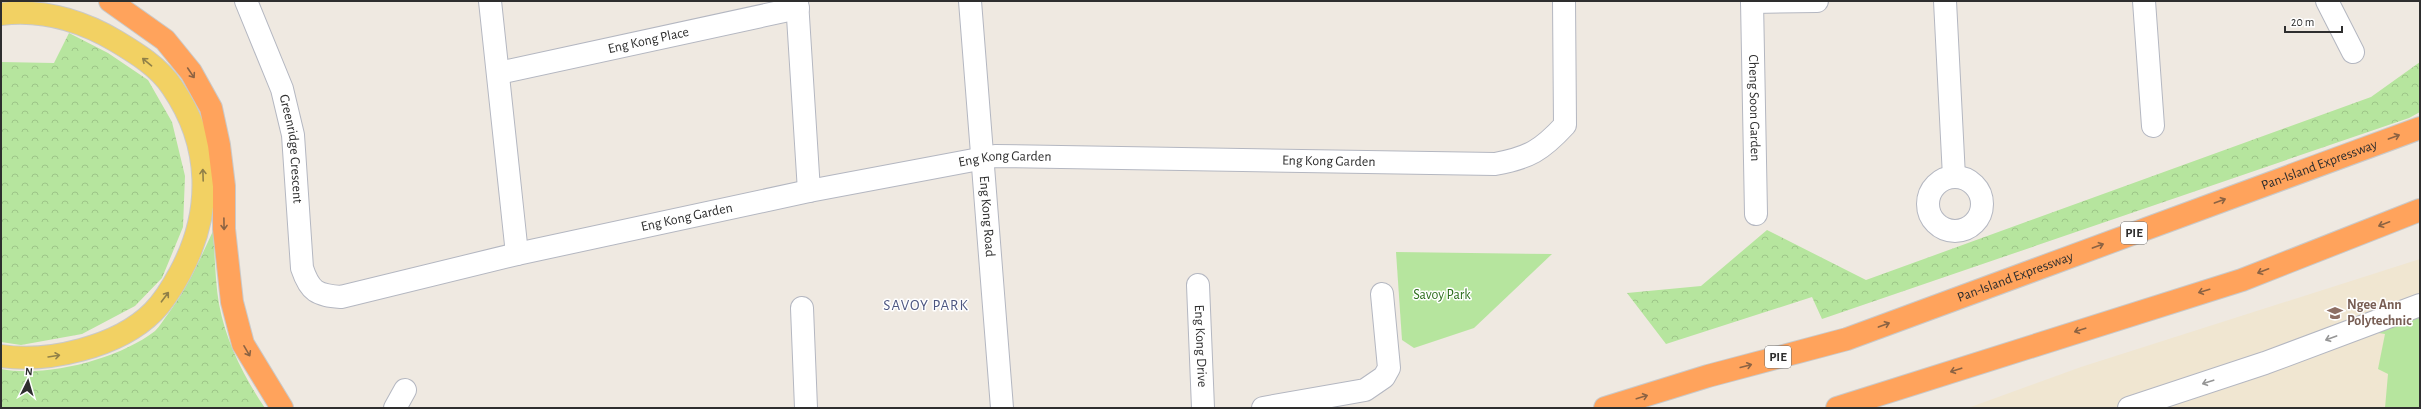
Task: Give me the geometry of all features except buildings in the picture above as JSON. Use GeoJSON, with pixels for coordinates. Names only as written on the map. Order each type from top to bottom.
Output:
{"type":"FeatureCollection","features":[{"type":"Feature","properties":{"kind":"highway"},"geometry":{"type":"LineString","coordinates":[[110,1],[165,40],[191,72],[211,108],[219,145],[224,186],[224,228],[232,302],[243,344],[282,408]]}},
{"type":"Feature","properties":{"kind":"highway","name":"Pan-Island Expressway"},"geometry":{"type":"LineString","coordinates":[[1605,408],[1708,376],[1847,338],[2420,128]]}},
{"type":"Feature","properties":{"kind":"highway"},"geometry":{"type":"LineString","coordinates":[[1838,408],[2242,280],[2420,210]]}},
{"type":"Feature","properties":{"kind":"main road"},"geometry":{"type":"LineString","coordinates":[[1,14],[36,14],[66,19],[94,28],[147,61],[172,86],[188,115],[203,169],[204,201],[198,231],[187,260],[173,287],[153,312],[133,328],[108,341],[54,356],[18,358],[1,356]]}},
{"type":"Feature","properties":{"kind":"street","name":"Greenridge Crescent"},"geometry":{"type":"LineString","coordinates":[[246,1],[282,89],[293,135],[302,268],[308,286],[323,295]]}},
{"type":"Feature","properties":{"kind":"street"},"geometry":{"type":"LineString","coordinates":[[490,1],[499,73],[516,254]]}},
{"type":"Feature","properties":{"kind":"street","name":"Eng Kong Road"},"geometry":{"type":"LineString","coordinates":[[970,1],[1002,408]]}},
{"type":"Feature","properties":{"kind":"street","name":"Eng Kong Garden"},"geometry":{"type":"LineString","coordinates":[[323,295],[341,297],[516,254],[809,191],[995,156],[1495,164],[1522,159],[1548,142],[1565,124],[1564,1]]}},
{"type":"Feature","properties":{"kind":"street","name":"Cheng Soon Garden"},"geometry":{"type":"LineString","coordinates":[[1756,214],[1752,1],[1817,1]]}},
{"type":"Feature","properties":{"kind":"street"},"geometry":{"type":"LineString","coordinates":[[1945,1],[1954,177]]}},
{"type":"Feature","properties":{"kind":"street"},"geometry":{"type":"LineString","coordinates":[[2144,1],[2153,126]]}},
{"type":"Feature","properties":{"kind":"street"},"geometry":{"type":"LineString","coordinates":[[2328,1],[2353,52]]}},
{"type":"Feature","properties":{"kind":"street","name":"Eng Kong Place"},"geometry":{"type":"LineString","coordinates":[[499,73],[798,5],[809,191]]}},
{"type":"Feature","properties":{"kind":"street","name":"Eng Kong Drive"},"geometry":{"type":"LineString","coordinates":[[1198,285],[1203,408]]}},
{"type":"Feature","properties":{"kind":"street"},"geometry":{"type":"LineString","coordinates":[[1263,408],[1365,390],[1384,377],[1389,368],[1382,294]]}},
{"type":"Feature","properties":{"kind":"street"},"geometry":{"type":"LineString","coordinates":[[2129,408],[2265,363],[2420,305]]}},
{"type":"Feature","properties":{"kind":"street"},"geometry":{"type":"LineString","coordinates":[[802,308],[806,408]]}},
{"type":"Feature","properties":{"kind":"shaded area","name":"Ngee Ann Polytechnic"},"geometry":{"type":"Polygon","coordinates":[[[2420,259],[2420,408],[1968,408],[2081,367],[2420,259]]]}},
{"type":"Feature","properties":{"kind":"green space"},"geometry":{"type":"Polygon","coordinates":[[[69,33],[108,53],[148,80],[172,122],[185,176],[183,227],[162,278],[135,306],[82,334],[21,345],[1,342],[1,62],[54,63],[69,33]]]}},
{"type":"Feature","properties":{"kind":"green space"},"geometry":{"type":"Polygon","coordinates":[[[2420,62],[2420,112],[2409,118],[1822,319],[1812,297],[1666,344],[1627,293],[1701,286],[1767,230],[1866,280],[2371,97],[2420,62]]]}},
{"type":"Feature","properties":{"kind":"green space"},"geometry":{"type":"Polygon","coordinates":[[[213,231],[219,304],[226,332],[243,371],[265,408],[1,407],[1,369],[39,371],[81,364],[122,350],[155,331],[182,294],[213,231]]]}},
{"type":"Feature","properties":{"kind":"green space","name":"Savoy Park"},"geometry":{"type":"Polygon","coordinates":[[[1396,252],[1552,254],[1474,328],[1414,348],[1402,340],[1396,252]]]}},
{"type":"Feature","properties":{"kind":"green space"},"geometry":{"type":"Polygon","coordinates":[[[2420,311],[2420,408],[2385,408],[2388,374],[2378,369],[2385,334],[2365,331],[2420,311]]]}},
{"type":"Feature","properties":{"kind":"place","name":"Ngee Ann Polytechnic"},"geometry":{"type":"Point","coordinates":[2335,313]}},
{"type":"Feature","properties":{"kind":"district","name":"SAVOY PARK"},"geometry":{"type":"Point","coordinates":[926,305]}}]}
